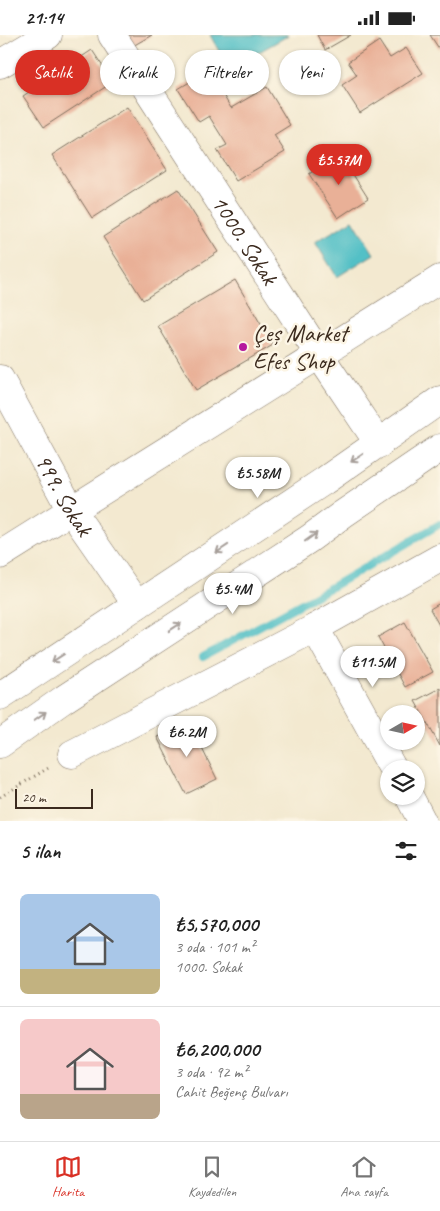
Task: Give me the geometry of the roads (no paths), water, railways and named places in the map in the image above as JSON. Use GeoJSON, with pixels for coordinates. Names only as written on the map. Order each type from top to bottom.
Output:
{"type":"FeatureCollection","features":[{"type":"Feature","properties":{"kind":"street"},"geometry":{"type":"LineString","coordinates":[[0,64],[48,35]]}},
{"type":"Feature","properties":{"kind":"street","name":"1000. Sokak"},"geometry":{"type":"LineString","coordinates":[[112,35],[320,356],[379,443]]}},
{"type":"Feature","properties":{"kind":"street"},"geometry":{"type":"LineString","coordinates":[[0,555],[440,279]]}},
{"type":"Feature","properties":{"kind":"street","name":"999. Sokak"},"geometry":{"type":"LineString","coordinates":[[0,379],[71,511],[137,605]]}},
{"type":"Feature","properties":{"kind":"street"},"geometry":{"type":"LineString","coordinates":[[0,696],[99,632],[440,400]]}},
{"type":"Feature","properties":{"kind":"street"},"geometry":{"type":"LineString","coordinates":[[0,744],[64,699],[309,539],[440,448]]}},
{"type":"Feature","properties":{"kind":"street"},"geometry":{"type":"LineString","coordinates":[[72,754],[315,628],[440,558]]}},
{"type":"Feature","properties":{"kind":"street"},"geometry":{"type":"LineString","coordinates":[[315,628],[388,760]]}},
{"type":"Feature","properties":{"kind":"street"},"geometry":{"type":"LineString","coordinates":[[414,805],[422,821]]}},
{"type":"Feature","properties":{"kind":"water"},"geometry":{"type":"Polygon","coordinates":[[[210,35],[289,35],[263,50],[218,50],[210,35]]]}},
{"type":"Feature","properties":{"kind":"water"},"geometry":{"type":"Polygon","coordinates":[[[353,220],[374,254],[337,277],[315,242],[353,220]]]}},
{"type":"Feature","properties":{"kind":"waterway"},"geometry":{"type":"LineString","coordinates":[[203,657],[335,585],[440,524]]}},
{"type":"Feature","properties":{"kind":"place","name":"Çeș Market Efes Shop"},"geometry":{"type":"Point","coordinates":[243,347]}}]}
